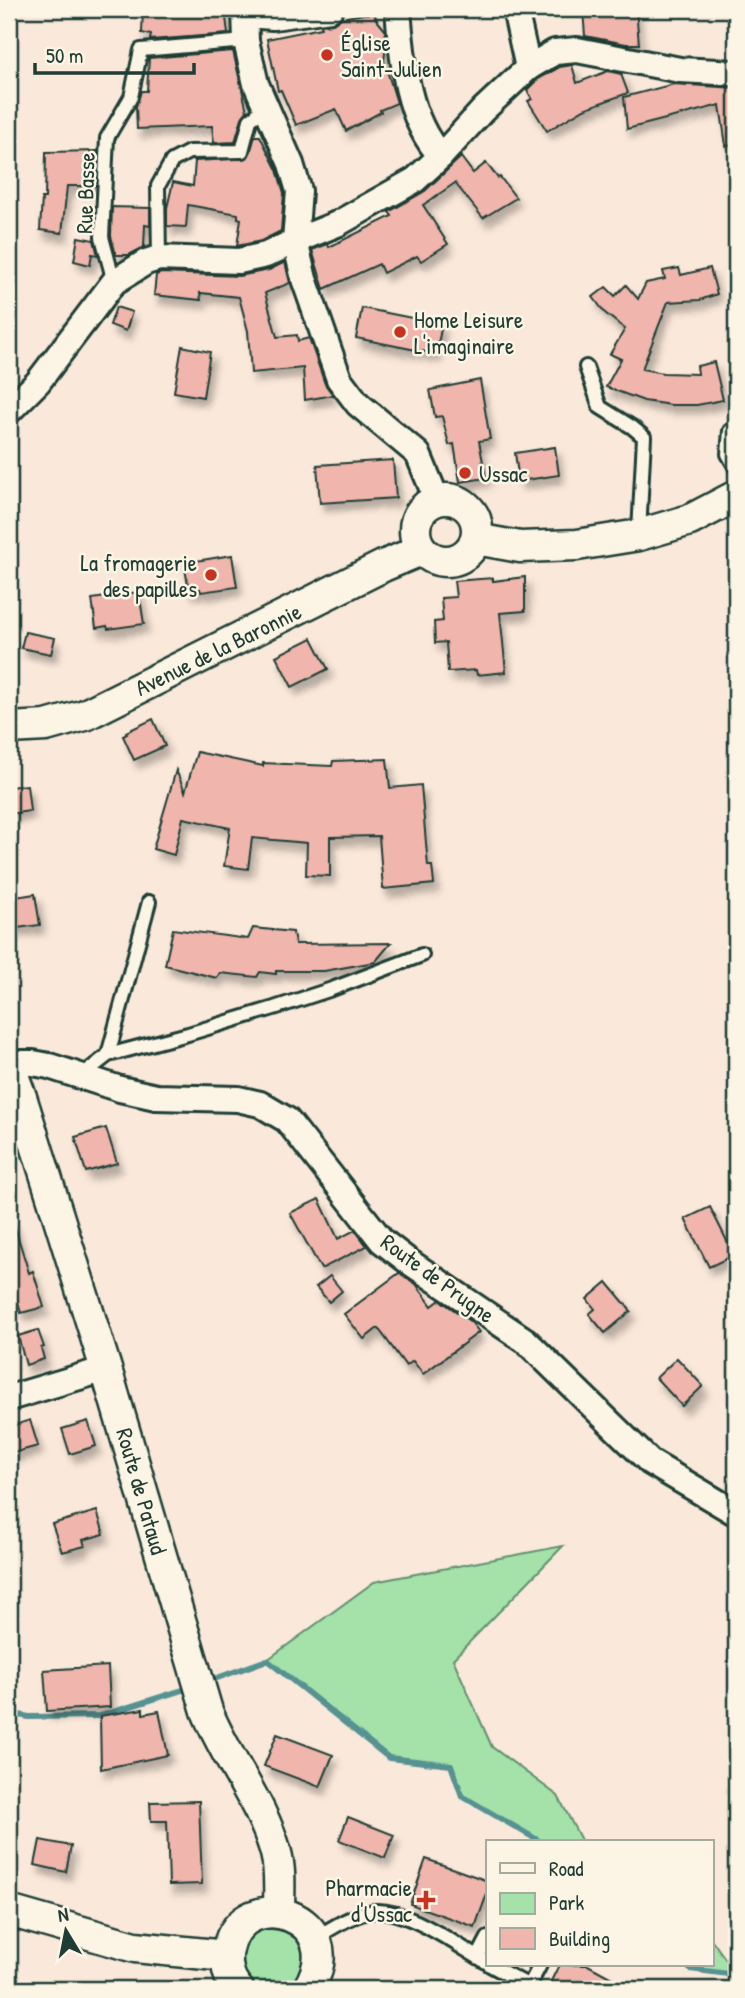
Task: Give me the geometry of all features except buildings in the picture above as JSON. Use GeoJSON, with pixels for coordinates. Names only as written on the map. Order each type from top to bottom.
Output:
{"type":"FeatureCollection","features":[{"type":"Feature","properties":{"kind":"street"},"geometry":{"type":"LineString","coordinates":[[330,9],[245,12],[246,41],[256,84],[291,164],[299,191],[295,241],[304,279],[338,380],[358,404],[418,454],[437,500]]}},
{"type":"Feature","properties":{"kind":"street"},"geometry":{"type":"LineString","coordinates":[[398,9],[404,75],[428,142],[442,156]]}},
{"type":"Feature","properties":{"kind":"street"},"geometry":{"type":"LineString","coordinates":[[515,9],[528,68]]}},
{"type":"Feature","properties":{"kind":"street"},"geometry":{"type":"LineString","coordinates":[[9,411],[38,382],[114,282],[146,262],[159,258],[239,261],[266,255],[337,224],[415,180],[528,68],[555,51],[577,50],[649,65],[736,73]]}},
{"type":"Feature","properties":{"kind":"street"},"geometry":{"type":"LineString","coordinates":[[476,539],[520,547],[577,545],[639,535],[690,520],[736,496]]}},
{"type":"Feature","properties":{"kind":"street"},"geometry":{"type":"LineString","coordinates":[[437,500],[456,500],[471,511],[475,520],[476,539],[466,555],[447,562],[437,561],[421,550],[416,541],[416,521],[420,512],[437,500]]}},
{"type":"Feature","properties":{"kind":"street","name":"Avenue de la Baronnie"},"geometry":{"type":"LineString","coordinates":[[9,728],[46,726],[85,715],[383,566],[421,550]]}},
{"type":"Feature","properties":{"kind":"street","name":"Route de Prugne"},"geometry":{"type":"LineString","coordinates":[[9,1064],[33,1063],[156,1097],[238,1099],[260,1104],[287,1119],[382,1241],[526,1341],[650,1462],[736,1513]]}},
{"type":"Feature","properties":{"kind":"street","name":"Route de Pataud"},"geometry":{"type":"LineString","coordinates":[[9,1064],[106,1369],[216,1734],[268,1829],[276,1855],[279,1912]]}},
{"type":"Feature","properties":{"kind":"street"},"geometry":{"type":"LineString","coordinates":[[9,1398],[106,1369]]}},
{"type":"Feature","properties":{"kind":"street"},"geometry":{"type":"LineString","coordinates":[[9,1911],[135,1947],[226,1956]]}},
{"type":"Feature","properties":{"kind":"street"},"geometry":{"type":"LineString","coordinates":[[238,1989],[228,1971],[226,1956],[229,1941],[237,1928],[249,1918],[279,1912],[296,1918],[315,1938],[320,1956],[317,1974],[308,1989]]}},
{"type":"Feature","properties":{"kind":"lane","name":"Rue Basse"},"geometry":{"type":"LineString","coordinates":[[114,282],[102,237],[107,138],[131,97],[141,50],[246,41]]}},
{"type":"Feature","properties":{"kind":"lane"},"geometry":{"type":"LineString","coordinates":[[159,258],[158,186],[172,161],[189,152],[242,151],[250,120],[266,107]]}},
{"type":"Feature","properties":{"kind":"lane"},"geometry":{"type":"LineString","coordinates":[[586,367],[600,407],[644,437],[639,535]]}},
{"type":"Feature","properties":{"kind":"lane"},"geometry":{"type":"LineString","coordinates":[[736,427],[730,431],[728,454],[736,468]]}},
{"type":"Feature","properties":{"kind":"lane"},"geometry":{"type":"LineString","coordinates":[[108,1055],[149,902]]}},
{"type":"Feature","properties":{"kind":"lane"},"geometry":{"type":"LineString","coordinates":[[80,1077],[108,1055],[274,1008],[422,955]]}},
{"type":"Feature","properties":{"kind":"lane"},"geometry":{"type":"LineString","coordinates":[[315,1938],[357,1916],[372,1911],[387,1911],[412,1920],[485,1962]]}},
{"type":"Feature","properties":{"kind":"lane"},"geometry":{"type":"LineString","coordinates":[[493,1966],[532,1987],[540,1966]]}},
{"type":"Feature","properties":{"kind":"green space"},"geometry":{"type":"Polygon","coordinates":[[[563,1546],[453,1659],[492,1747],[558,1796],[581,1840],[538,1840],[462,1796],[450,1765],[389,1758],[267,1660],[374,1582],[563,1546]]]}},
{"type":"Feature","properties":{"kind":"green space"},"geometry":{"type":"Polygon","coordinates":[[[273,1927],[291,1933],[299,1941],[305,1959],[299,1977],[291,1985],[273,1991],[255,1985],[247,1977],[241,1959],[247,1941],[255,1933],[273,1927]]]}},
{"type":"Feature","properties":{"kind":"green space"},"geometry":{"type":"Polygon","coordinates":[[[714,1943],[736,1974],[690,1969],[687,1966],[714,1966],[714,1943]]]}},
{"type":"Feature","properties":{"kind":"waterway"},"geometry":{"type":"LineString","coordinates":[[206,1682],[267,1660],[389,1758],[451,1765],[462,1796],[538,1840]]}},
{"type":"Feature","properties":{"kind":"waterway"},"geometry":{"type":"LineString","coordinates":[[9,1713],[29,1717],[100,1716],[192,1687]]}},
{"type":"Feature","properties":{"kind":"waterway"},"geometry":{"type":"LineString","coordinates":[[687,1966],[690,1969],[736,1975]]}},
{"type":"Feature","properties":{"kind":"place","name":"Église Saint-Julien"},"geometry":{"type":"Point","coordinates":[327,55]}},
{"type":"Feature","properties":{"kind":"place","name":"Home Leisure L'imaginaire"},"geometry":{"type":"Point","coordinates":[400,332]}},
{"type":"Feature","properties":{"kind":"place","name":"Ussac"},"geometry":{"type":"Point","coordinates":[465,473]}},
{"type":"Feature","properties":{"kind":"place","name":"La fromagerie des papilles"},"geometry":{"type":"Point","coordinates":[211,575]}},
{"type":"Feature","properties":{"kind":"place","name":"Pharmacie d'Ussac"},"geometry":{"type":"Point","coordinates":[426,1900]}}]}
